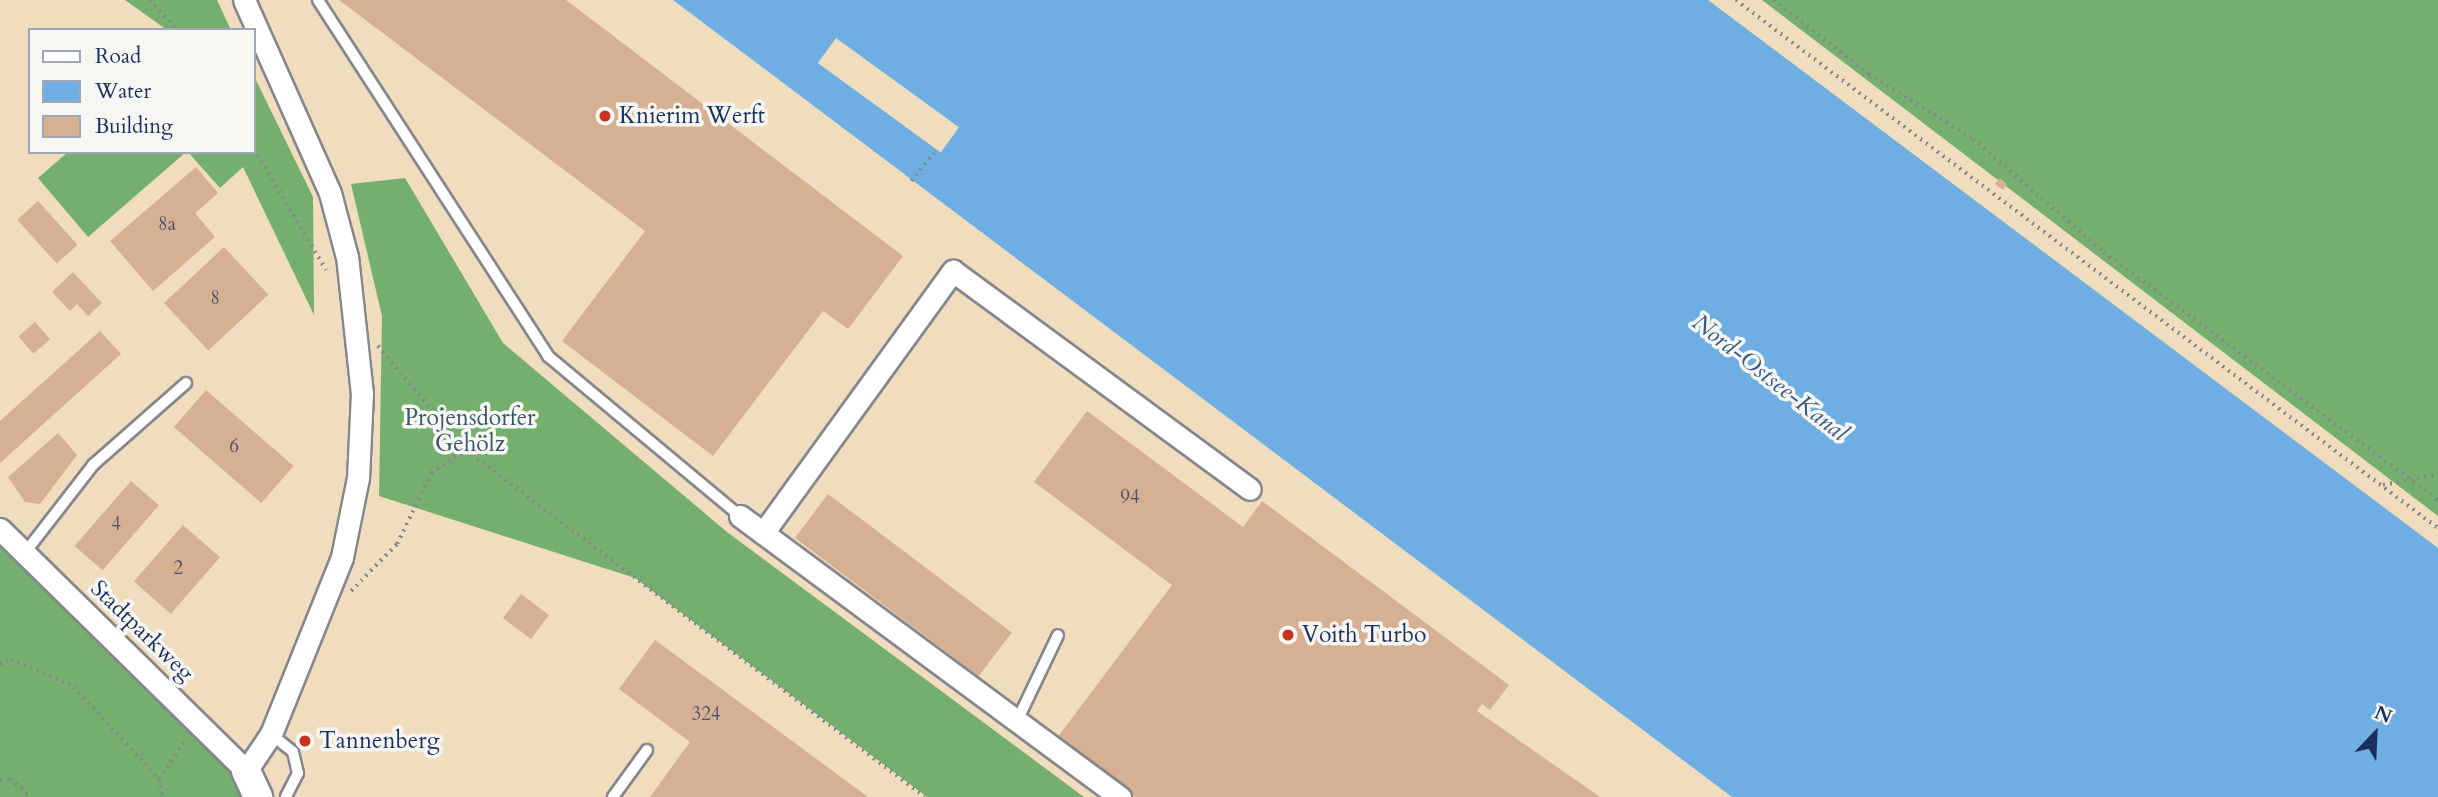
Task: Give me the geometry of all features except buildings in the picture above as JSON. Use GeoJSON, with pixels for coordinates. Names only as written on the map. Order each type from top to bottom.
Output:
{"type":"FeatureCollection","features":[{"type":"Feature","properties":{"kind":"street"},"geometry":{"type":"LineString","coordinates":[[244,0],[330,193],[358,323],[362,435],[351,518],[318,625],[271,734],[246,771],[258,797]]}},
{"type":"Feature","properties":{"kind":"street"},"geometry":{"type":"LineString","coordinates":[[763,533],[953,271],[1250,489]]}},
{"type":"Feature","properties":{"kind":"street"},"geometry":{"type":"LineString","coordinates":[[740,516],[1120,797]]}},
{"type":"Feature","properties":{"kind":"street","name":"Stadtparkweg"},"geometry":{"type":"LineString","coordinates":[[0,529],[246,771]]}},
{"type":"Feature","properties":{"kind":"lane"},"geometry":{"type":"LineString","coordinates":[[318,0],[548,356],[740,516]]}},
{"type":"Feature","properties":{"kind":"lane"},"geometry":{"type":"LineString","coordinates":[[24,554],[93,465],[186,383]]}},
{"type":"Feature","properties":{"kind":"lane"},"geometry":{"type":"LineString","coordinates":[[1017,721],[1058,635]]}},
{"type":"Feature","properties":{"kind":"lane"},"geometry":{"type":"LineString","coordinates":[[271,734],[293,751],[298,773],[286,797]]}},
{"type":"Feature","properties":{"kind":"lane"},"geometry":{"type":"LineString","coordinates":[[613,797],[647,750]]}},
{"type":"Feature","properties":{"kind":"path"},"geometry":{"type":"LineString","coordinates":[[150,0],[176,28]]}},
{"type":"Feature","properties":{"kind":"path"},"geometry":{"type":"LineString","coordinates":[[1736,0],[2438,528]]}},
{"type":"Feature","properties":{"kind":"path"},"geometry":{"type":"LineString","coordinates":[[1774,0],[1869,74],[1973,139],[2104,252],[2438,500]]}},
{"type":"Feature","properties":{"kind":"path"},"geometry":{"type":"LineString","coordinates":[[256,152],[330,276]]}},
{"type":"Feature","properties":{"kind":"path"},"geometry":{"type":"LineString","coordinates":[[911,181],[934,153]]}},
{"type":"Feature","properties":{"kind":"path"},"geometry":{"type":"LineString","coordinates":[[358,323],[466,450],[925,797]]}},
{"type":"Feature","properties":{"kind":"path"},"geometry":{"type":"LineString","coordinates":[[345,598],[397,544],[431,473],[466,450]]}},
{"type":"Feature","properties":{"kind":"path"},"geometry":{"type":"LineString","coordinates":[[2381,486],[2412,483],[2438,474]]}},
{"type":"Feature","properties":{"kind":"path"},"geometry":{"type":"LineString","coordinates":[[0,664],[11,659],[74,687],[159,779],[163,797]]}},
{"type":"Feature","properties":{"kind":"path"},"geometry":{"type":"LineString","coordinates":[[159,779],[181,740],[208,732]]}},
{"type":"Feature","properties":{"kind":"path"},"geometry":{"type":"LineString","coordinates":[[0,780],[10,779],[32,797]]}},
{"type":"Feature","properties":{"kind":"green space"},"geometry":{"type":"Polygon","coordinates":[[[125,0],[217,0],[230,28],[164,28],[125,0]]]}},
{"type":"Feature","properties":{"kind":"green space"},"geometry":{"type":"Polygon","coordinates":[[[1762,0],[2438,0],[2438,516],[1762,0]]]}},
{"type":"Feature","properties":{"kind":"green space"},"geometry":{"type":"Polygon","coordinates":[[[256,80],[313,197],[314,315],[243,167],[220,188],[190,154],[256,154],[256,80]]]}},
{"type":"Feature","properties":{"kind":"green space"},"geometry":{"type":"Polygon","coordinates":[[[66,154],[184,154],[88,237],[38,178],[66,154]]]}},
{"type":"Feature","properties":{"kind":"green space","name":"Projensdorfer Gehölz"},"geometry":{"type":"Polygon","coordinates":[[[405,178],[503,343],[727,532],[1084,797],[927,797],[635,578],[379,496],[382,316],[351,184],[405,178]]]}},
{"type":"Feature","properties":{"kind":"green space"},"geometry":{"type":"Polygon","coordinates":[[[0,543],[221,755],[242,797],[0,797],[0,543]]]}},
{"type":"Feature","properties":{"kind":"water","name":"Nord-Ostsee-Kanal"},"geometry":{"type":"Polygon","coordinates":[[[673,0],[1708,0],[2438,548],[2438,797],[1732,797],[673,0]]]}},
{"type":"Feature","properties":{"kind":"pier"},"geometry":{"type":"Polygon","coordinates":[[[836,38],[959,127],[941,152],[818,63],[836,38]]]}},
{"type":"Feature","properties":{"kind":"place","name":"Knierim Werft"},"geometry":{"type":"Point","coordinates":[605,116]}},
{"type":"Feature","properties":{"kind":"place","name":"Voith Turbo"},"geometry":{"type":"Point","coordinates":[1288,635]}},
{"type":"Feature","properties":{"kind":"place","name":"Tannenberg"},"geometry":{"type":"Point","coordinates":[305,741]}}]}
